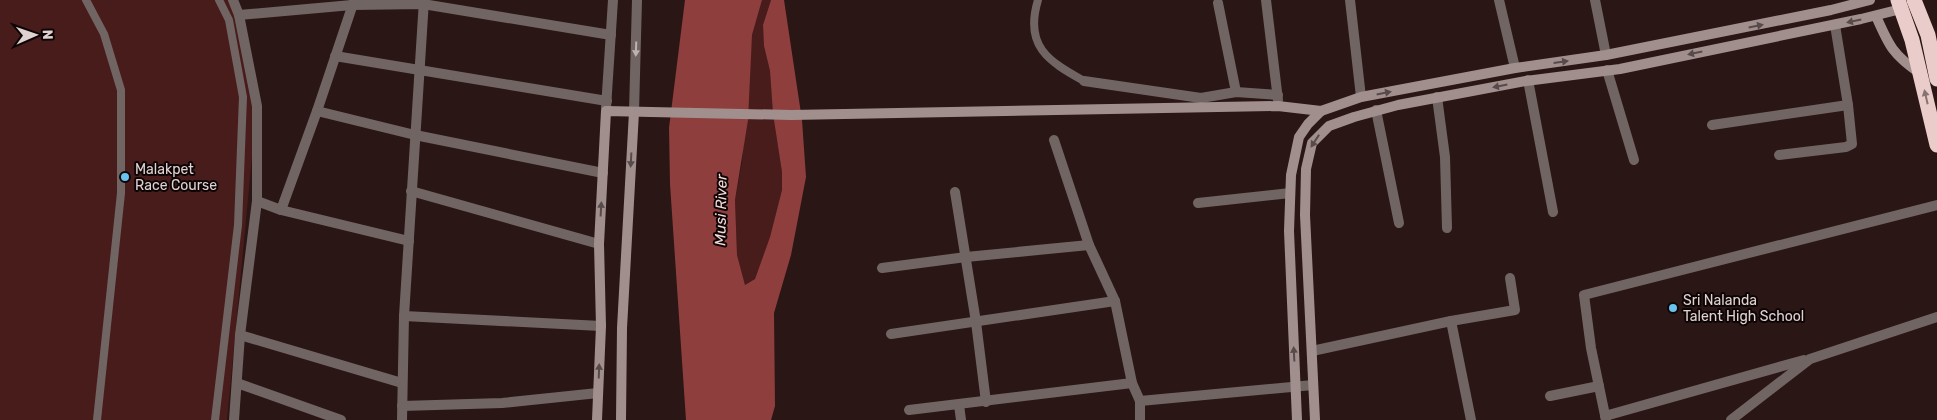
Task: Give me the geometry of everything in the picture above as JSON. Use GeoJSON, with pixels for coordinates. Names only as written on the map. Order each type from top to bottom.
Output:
{"type":"FeatureCollection","features":[{"type":"Feature","properties":{"kind":"highway"},"geometry":{"type":"LineString","coordinates":[[1905,3],[1932,35],[1937,79]]}},
{"type":"Feature","properties":{"kind":"highway"},"geometry":{"type":"LineString","coordinates":[[1905,3],[1937,145]]}},
{"type":"Feature","properties":{"kind":"street"},"geometry":{"type":"LineString","coordinates":[[234,0],[239,15],[257,106],[257,201],[240,335],[234,420]]}},
{"type":"Feature","properties":{"kind":"street"},"geometry":{"type":"LineString","coordinates":[[596,420],[601,326],[600,244],[613,0]]}},
{"type":"Feature","properties":{"kind":"street"},"geometry":{"type":"LineString","coordinates":[[621,420],[622,328],[634,112],[637,0]]}},
{"type":"Feature","properties":{"kind":"street"},"geometry":{"type":"LineString","coordinates":[[1266,0],[1278,106]]}},
{"type":"Feature","properties":{"kind":"street"},"geometry":{"type":"LineString","coordinates":[[1350,0],[1361,97]]}},
{"type":"Feature","properties":{"kind":"street"},"geometry":{"type":"LineString","coordinates":[[1499,0],[1515,68]]}},
{"type":"Feature","properties":{"kind":"street"},"geometry":{"type":"LineString","coordinates":[[1595,0],[1606,55]]}},
{"type":"Feature","properties":{"kind":"street"},"geometry":{"type":"LineString","coordinates":[[1298,420],[1290,232],[1291,175],[1299,138],[1308,124],[1321,111],[1361,97],[1515,68],[1606,55],[1831,10],[1870,0]]}},
{"type":"Feature","properties":{"kind":"street"},"geometry":{"type":"LineString","coordinates":[[239,15],[353,2],[423,2],[611,35]]}},
{"type":"Feature","properties":{"kind":"street"},"geometry":{"type":"LineString","coordinates":[[281,210],[318,111],[353,2]]}},
{"type":"Feature","properties":{"kind":"street"},"geometry":{"type":"LineString","coordinates":[[402,420],[404,316],[423,2]]}},
{"type":"Feature","properties":{"kind":"street"},"geometry":{"type":"LineString","coordinates":[[1218,3],[1236,92]]}},
{"type":"Feature","properties":{"kind":"street"},"geometry":{"type":"LineString","coordinates":[[1315,420],[1305,215],[1306,169],[1312,144],[1319,134],[1334,124],[1376,110],[1528,80],[1607,70],[1834,25],[1876,16],[1905,3]]}},
{"type":"Feature","properties":{"kind":"street"},"geometry":{"type":"LineString","coordinates":[[1876,16],[1892,51],[1903,62],[1921,74]]}},
{"type":"Feature","properties":{"kind":"street"},"geometry":{"type":"LineString","coordinates":[[1779,155],[1846,147],[1852,144],[1848,105],[1834,25]]}},
{"type":"Feature","properties":{"kind":"street"},"geometry":{"type":"LineString","coordinates":[[335,56],[420,70],[634,112],[791,115],[1278,106],[1321,111],[1334,124]]}},
{"type":"Feature","properties":{"kind":"street"},"geometry":{"type":"LineString","coordinates":[[1607,70],[1634,160]]}},
{"type":"Feature","properties":{"kind":"street"},"geometry":{"type":"LineString","coordinates":[[1528,80],[1553,212]]}},
{"type":"Feature","properties":{"kind":"street"},"geometry":{"type":"LineString","coordinates":[[1084,81],[1201,98],[1236,92],[1278,95]]}},
{"type":"Feature","properties":{"kind":"street"},"geometry":{"type":"LineString","coordinates":[[1437,98],[1445,157],[1447,228]]}},
{"type":"Feature","properties":{"kind":"street"},"geometry":{"type":"LineString","coordinates":[[1712,125],[1848,105]]}},
{"type":"Feature","properties":{"kind":"street"},"geometry":{"type":"LineString","coordinates":[[1376,110],[1399,223]]}},
{"type":"Feature","properties":{"kind":"street"},"geometry":{"type":"LineString","coordinates":[[318,111],[415,135],[603,173]]}},
{"type":"Feature","properties":{"kind":"street"},"geometry":{"type":"LineString","coordinates":[[1054,140],[1089,245],[1115,301],[1132,383],[1140,401],[1140,420]]}},
{"type":"Feature","properties":{"kind":"street"},"geometry":{"type":"LineString","coordinates":[[411,191],[600,244]]}},
{"type":"Feature","properties":{"kind":"street"},"geometry":{"type":"LineString","coordinates":[[955,192],[976,322],[986,402]]}},
{"type":"Feature","properties":{"kind":"street"},"geometry":{"type":"LineString","coordinates":[[1198,203],[1290,193]]}},
{"type":"Feature","properties":{"kind":"street"},"geometry":{"type":"LineString","coordinates":[[257,201],[281,210],[409,241]]}},
{"type":"Feature","properties":{"kind":"street"},"geometry":{"type":"LineString","coordinates":[[1937,205],[1584,295],[1606,418],[1810,359],[1937,317]]}},
{"type":"Feature","properties":{"kind":"street"},"geometry":{"type":"LineString","coordinates":[[882,268],[966,257],[1089,245]]}},
{"type":"Feature","properties":{"kind":"street"},"geometry":{"type":"LineString","coordinates":[[1312,350],[1451,321],[1515,310],[1510,278]]}},
{"type":"Feature","properties":{"kind":"street"},"geometry":{"type":"LineString","coordinates":[[891,334],[1115,301]]}},
{"type":"Feature","properties":{"kind":"street"},"geometry":{"type":"LineString","coordinates":[[404,316],[601,326]]}},
{"type":"Feature","properties":{"kind":"street"},"geometry":{"type":"LineString","coordinates":[[1451,321],[1471,420]]}},
{"type":"Feature","properties":{"kind":"street"},"geometry":{"type":"LineString","coordinates":[[240,335],[402,383]]}},
{"type":"Feature","properties":{"kind":"street"},"geometry":{"type":"LineString","coordinates":[[1731,420],[1810,359]]}},
{"type":"Feature","properties":{"kind":"street"},"geometry":{"type":"LineString","coordinates":[[237,383],[342,420]]}},
{"type":"Feature","properties":{"kind":"street"},"geometry":{"type":"LineString","coordinates":[[909,410],[1132,383]]}},
{"type":"Feature","properties":{"kind":"street"},"geometry":{"type":"LineString","coordinates":[[1140,401],[1313,386]]}},
{"type":"Feature","properties":{"kind":"street"},"geometry":{"type":"LineString","coordinates":[[1550,396],[1599,386]]}},
{"type":"Feature","properties":{"kind":"street"},"geometry":{"type":"LineString","coordinates":[[402,406],[502,403],[598,393]]}},
{"type":"Feature","properties":{"kind":"street"},"geometry":{"type":"LineString","coordinates":[[959,405],[961,420]]}},
{"type":"Feature","properties":{"kind":"lane"},"geometry":{"type":"LineString","coordinates":[[86,0],[104,34],[121,90],[121,193],[98,420]]}},
{"type":"Feature","properties":{"kind":"lane"},"geometry":{"type":"LineString","coordinates":[[216,420],[238,225],[243,97],[229,20],[219,0]]}},
{"type":"Feature","properties":{"kind":"lane"},"geometry":{"type":"LineString","coordinates":[[1038,0],[1034,14],[1036,40],[1053,63],[1084,81]]}},
{"type":"Feature","properties":{"kind":"shaded area","name":"Malakpet Race Course"},"geometry":{"type":"Polygon","coordinates":[[[0,0],[231,0],[246,56],[255,125],[227,420],[0,420],[0,0]]]}},
{"type":"Feature","properties":{"kind":"shaded area"},"geometry":{"type":"Polygon","coordinates":[[[762,0],[771,0],[763,25],[764,46],[770,71],[773,114],[782,172],[782,190],[770,237],[755,279],[745,285],[737,255],[735,200],[742,162],[752,35],[762,0]]]}},
{"type":"Feature","properties":{"kind":"water","name":"Musi River"},"geometry":{"type":"Polygon","coordinates":[[[685,0],[762,0],[752,35],[748,120],[735,200],[737,255],[745,285],[755,279],[770,237],[782,190],[782,172],[773,114],[770,71],[764,46],[763,25],[771,0],[784,0],[802,120],[806,177],[791,255],[774,313],[775,406],[771,420],[686,420],[670,184],[669,128],[685,0]]]}},
{"type":"Feature","properties":{"kind":"place","name":"Malakpet Race Course"},"geometry":{"type":"Point","coordinates":[125,177]}},
{"type":"Feature","properties":{"kind":"place","name":"Sri Nalanda Talent High School"},"geometry":{"type":"Point","coordinates":[1673,308]}}]}
